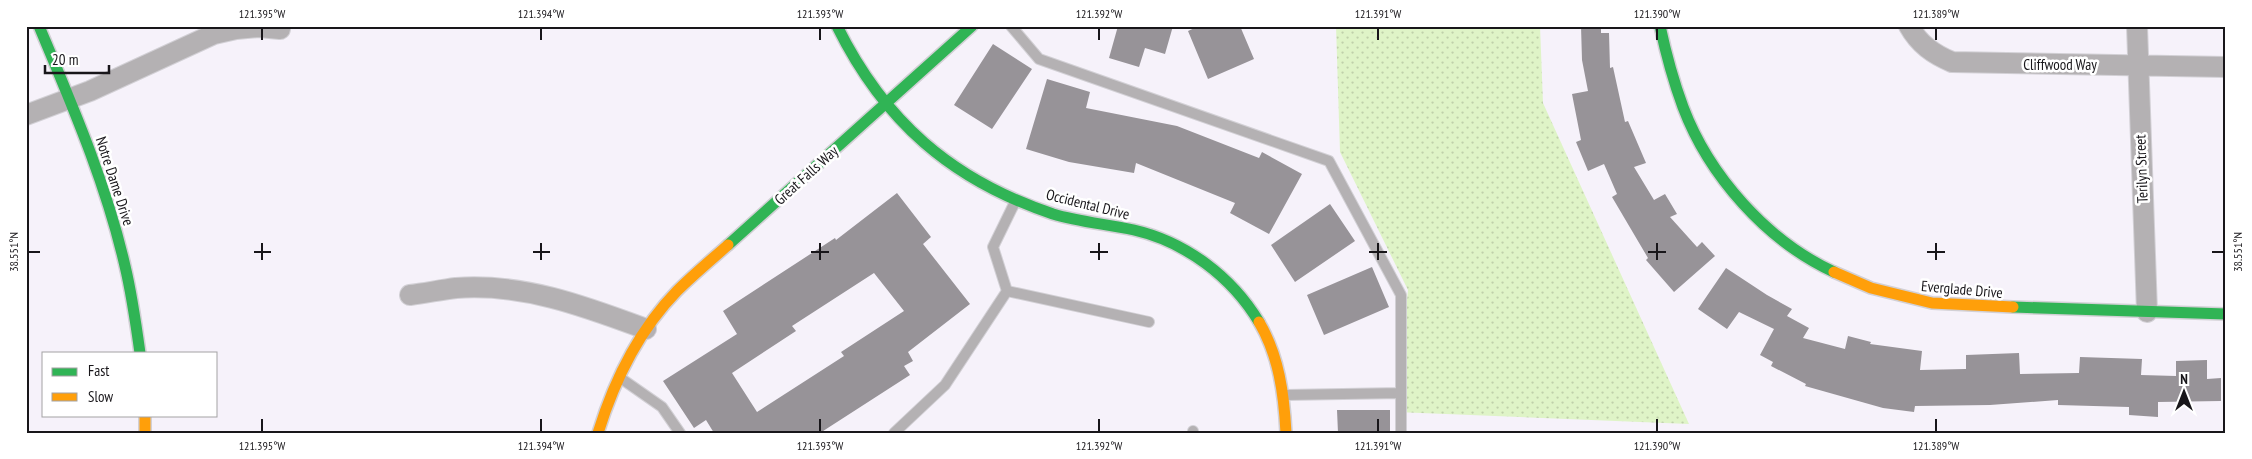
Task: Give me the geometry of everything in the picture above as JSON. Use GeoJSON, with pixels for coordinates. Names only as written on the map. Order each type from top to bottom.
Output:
{"type":"FeatureCollection","features":[{"type":"Feature","properties":{"kind":"street","name":"Notre Dame Drive"},"geometry":{"type":"LineString","coordinates":[[39,26],[93,156],[112,213],[126,271],[140,352]]}},
{"type":"Feature","properties":{"kind":"street","name":"Occidental Drive"},"geometry":{"type":"LineString","coordinates":[[837,26],[861,72],[885,104],[903,124],[932,149],[964,172],[1016,200],[1059,216],[1139,232],[1163,240],[1200,258],[1214,268],[1242,296],[1258,317],[1269,338],[1281,372],[1285,395],[1286,433]]}},
{"type":"Feature","properties":{"kind":"street","name":"Great Falls Way"},"geometry":{"type":"LineString","coordinates":[[598,433],[606,404],[618,377],[646,329],[677,291],[972,26]]}},
{"type":"Feature","properties":{"kind":"street","name":"Everglade Drive"},"geometry":{"type":"LineString","coordinates":[[1660,26],[1664,53],[1675,91],[1690,127],[1710,162],[1733,193],[1765,225],[1796,250],[1830,270],[1860,284],[1903,298],[1942,305],[2226,314]]}},
{"type":"Feature","properties":{"kind":"street","name":"Cliffwood Way"},"geometry":{"type":"LineString","coordinates":[[1909,26],[1921,44],[1934,54],[1952,62],[2226,67]]}},
{"type":"Feature","properties":{"kind":"street","name":"Terilyn Street"},"geometry":{"type":"LineString","coordinates":[[2137,26],[2147,312]]}},
{"type":"Feature","properties":{"kind":"street"},"geometry":{"type":"LineString","coordinates":[[26,115],[90,91],[214,34],[236,29],[259,27],[280,29]]}},
{"type":"Feature","properties":{"kind":"street"},"geometry":{"type":"LineString","coordinates":[[410,295],[456,288],[498,288],[534,293],[580,305],[646,329]]}},
{"type":"Feature","properties":{"kind":"street"},"geometry":{"type":"LineString","coordinates":[[145,416],[145,433]]}},
{"type":"Feature","properties":{"kind":"lane"},"geometry":{"type":"LineString","coordinates":[[1011,26],[1039,60],[1329,162],[1401,295],[1402,433]]}},
{"type":"Feature","properties":{"kind":"lane"},"geometry":{"type":"LineString","coordinates":[[1007,291],[993,247],[1016,200]]}},
{"type":"Feature","properties":{"kind":"lane"},"geometry":{"type":"LineString","coordinates":[[1007,291],[1149,322]]}},
{"type":"Feature","properties":{"kind":"lane"},"geometry":{"type":"LineString","coordinates":[[894,433],[945,384],[1007,291]]}},
{"type":"Feature","properties":{"kind":"lane"},"geometry":{"type":"LineString","coordinates":[[618,377],[662,407],[680,433]]}},
{"type":"Feature","properties":{"kind":"lane"},"geometry":{"type":"LineString","coordinates":[[1285,395],[1401,393]]}},
{"type":"Feature","properties":{"kind":"green space"},"geometry":{"type":"Polygon","coordinates":[[[1336,26],[1540,26],[1543,103],[1689,424],[1396,412],[1408,290],[1340,152],[1336,26]]]}},
{"type":"Feature","properties":{"kind":"building"},"geometry":{"type":"Polygon","coordinates":[[[1118,26],[1173,26],[1165,54],[1145,48],[1139,67],[1109,58],[1118,26]]]}},
{"type":"Feature","properties":{"kind":"building"},"geometry":{"type":"Polygon","coordinates":[[[1199,26],[1240,26],[1254,59],[1208,79],[1188,31],[1199,26]]]}},
{"type":"Feature","properties":{"kind":"building"},"geometry":{"type":"Polygon","coordinates":[[[1581,26],[1601,26],[1601,33],[1609,33],[1610,68],[1613,67],[1625,122],[1628,121],[1646,163],[1634,167],[1654,200],[1665,194],[1677,214],[1670,217],[1697,247],[1702,242],[1715,256],[1674,292],[1646,260],[1648,258],[1612,197],[1617,194],[1604,164],[1588,171],[1576,142],[1581,140],[1572,94],[1588,91],[1582,60],[1581,26]]]}},
{"type":"Feature","properties":{"kind":"building"},"geometry":{"type":"Polygon","coordinates":[[[993,44],[1032,69],[992,129],[954,105],[993,44]]]}},
{"type":"Feature","properties":{"kind":"building"},"geometry":{"type":"Polygon","coordinates":[[[1047,79],[1090,92],[1086,108],[1177,126],[1259,158],[1262,152],[1302,174],[1269,234],[1230,213],[1235,203],[1136,163],[1134,173],[1069,162],[1026,149],[1047,79]]]}},
{"type":"Feature","properties":{"kind":"building"},"geometry":{"type":"Polygon","coordinates":[[[897,193],[931,237],[923,244],[970,304],[908,352],[913,361],[904,366],[910,375],[820,433],[714,433],[706,420],[694,428],[663,381],[737,334],[723,311],[835,238],[836,240],[897,193]],[[874,273],[792,326],[796,331],[732,373],[757,412],[844,356],[841,352],[904,311],[874,273]]]}},
{"type":"Feature","properties":{"kind":"building"},"geometry":{"type":"Polygon","coordinates":[[[1330,204],[1355,241],[1295,282],[1271,245],[1330,204]]]}},
{"type":"Feature","properties":{"kind":"building"},"geometry":{"type":"Polygon","coordinates":[[[1372,267],[1389,307],[1324,335],[1307,295],[1372,267]]]}},
{"type":"Feature","properties":{"kind":"building"},"geometry":{"type":"Polygon","coordinates":[[[1726,268],[1792,309],[1787,316],[1809,328],[1803,338],[1845,349],[1848,336],[1871,342],[1870,344],[1922,351],[1920,370],[1966,369],[1966,355],[2019,353],[2020,374],[2079,373],[2080,357],[2142,359],[2141,375],[2176,376],[2176,361],[2207,360],[2207,379],[2221,378],[2221,401],[2158,402],[2158,417],[2129,415],[2129,407],[2058,405],[2058,400],[1990,405],[1915,406],[1914,412],[1883,408],[1805,386],[1806,384],[1771,366],[1773,362],[1760,355],[1774,329],[1739,312],[1727,329],[1698,309],[1726,268]]]}},
{"type":"Feature","properties":{"kind":"building"},"geometry":{"type":"Polygon","coordinates":[[[1337,410],[1390,410],[1390,433],[1338,433],[1337,410]]]}},
{"type":"Feature","properties":{"kind":"traffic: fast"},"geometry":{"type":"LineString","coordinates":[[39,26],[87,144],[108,205],[134,309],[140,352]]}},
{"type":"Feature","properties":{"kind":"traffic: fast"},"geometry":{"type":"LineString","coordinates":[[837,26],[876,91],[924,143],[952,165],[983,184],[1016,200],[1053,214],[1134,230],[1172,243],[1206,264],[1221,276],[1235,290],[1259,322]]}},
{"type":"Feature","properties":{"kind":"traffic: fast"},"geometry":{"type":"LineString","coordinates":[[728,245],[972,26]]}},
{"type":"Feature","properties":{"kind":"traffic: fast"},"geometry":{"type":"LineString","coordinates":[[1660,26],[1670,67],[1683,107],[1694,133],[1708,158],[1743,204],[1764,224],[1809,259],[1834,272]]}},
{"type":"Feature","properties":{"kind":"traffic: fast"},"geometry":{"type":"LineString","coordinates":[[2013,307],[2226,314]]}},
{"type":"Feature","properties":{"kind":"traffic: slow"},"geometry":{"type":"LineString","coordinates":[[598,433],[612,394],[629,357],[651,322],[677,291],[728,245]]}},
{"type":"Feature","properties":{"kind":"traffic: slow"},"geometry":{"type":"LineString","coordinates":[[1834,272],[1871,288],[1932,303],[2013,307]]}},
{"type":"Feature","properties":{"kind":"traffic: slow"},"geometry":{"type":"LineString","coordinates":[[1259,322],[1276,362],[1284,404],[1286,433]]}},
{"type":"Feature","properties":{"kind":"traffic: slow"},"geometry":{"type":"LineString","coordinates":[[145,416],[145,433]]}}]}
